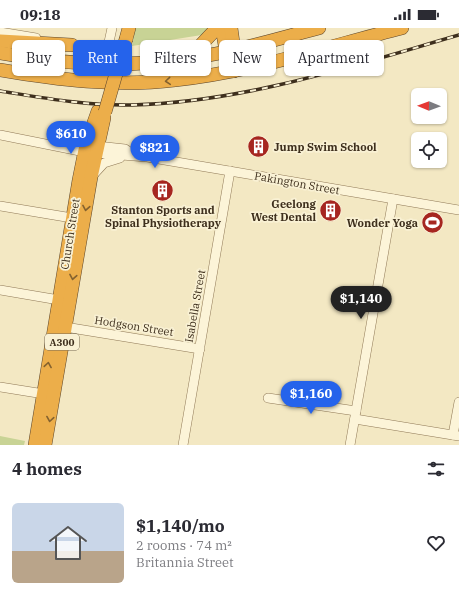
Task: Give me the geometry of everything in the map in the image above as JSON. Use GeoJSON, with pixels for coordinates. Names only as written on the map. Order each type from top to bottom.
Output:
{"type":"FeatureCollection","features":[{"type":"Feature","properties":{"kind":"highway"},"geometry":{"type":"LineString","coordinates":[[134,64],[195,49],[204,43],[217,28]]}},
{"type":"Feature","properties":{"kind":"highway"},"geometry":{"type":"LineString","coordinates":[[222,28],[227,40]]}},
{"type":"Feature","properties":{"kind":"highway"},"geometry":{"type":"LineString","coordinates":[[231,28],[231,40]]}},
{"type":"Feature","properties":{"kind":"highway"},"geometry":{"type":"LineString","coordinates":[[236,28],[243,36],[250,38],[274,39]]}},
{"type":"Feature","properties":{"kind":"highway"},"geometry":{"type":"LineString","coordinates":[[270,40],[319,28]]}},
{"type":"Feature","properties":{"kind":"highway"},"geometry":{"type":"LineString","coordinates":[[276,60],[402,28]]}},
{"type":"Feature","properties":{"kind":"highway"},"geometry":{"type":"LineString","coordinates":[[2,33],[72,45]]}},
{"type":"Feature","properties":{"kind":"highway","name":"Church Street"},"geometry":{"type":"LineString","coordinates":[[35,445],[72,218],[121,36]]}},
{"type":"Feature","properties":{"kind":"highway"},"geometry":{"type":"LineString","coordinates":[[0,52],[47,61],[80,64],[134,64],[192,58],[219,52]]}},
{"type":"Feature","properties":{"kind":"highway"},"geometry":{"type":"LineString","coordinates":[[0,70],[70,81],[124,83],[174,80],[219,72]]}},
{"type":"Feature","properties":{"kind":"highway","name":"Church Street"},"geometry":{"type":"LineString","coordinates":[[45,445],[91,177],[91,149]]}},
{"type":"Feature","properties":{"kind":"street"},"geometry":{"type":"LineString","coordinates":[[72,45],[98,49],[104,48],[121,36],[112,28]]}},
{"type":"Feature","properties":{"kind":"street","name":"Pakington Street"},"geometry":{"type":"LineString","coordinates":[[0,135],[56,145],[91,149],[124,150],[135,156],[459,210]]}},
{"type":"Feature","properties":{"kind":"street"},"geometry":{"type":"LineString","coordinates":[[91,177],[106,162],[135,156]]}},
{"type":"Feature","properties":{"kind":"street","name":"Isabella Street"},"geometry":{"type":"LineString","coordinates":[[183,445],[230,171]]}},
{"type":"Feature","properties":{"kind":"street"},"geometry":{"type":"LineString","coordinates":[[350,445],[392,199]]}},
{"type":"Feature","properties":{"kind":"street"},"geometry":{"type":"LineString","coordinates":[[0,206],[72,218]]}},
{"type":"Feature","properties":{"kind":"street"},"geometry":{"type":"LineString","coordinates":[[0,290],[59,300]]}},
{"type":"Feature","properties":{"kind":"street","name":"Hodgson Street"},"geometry":{"type":"LineString","coordinates":[[65,327],[200,349]]}},
{"type":"Feature","properties":{"kind":"street"},"geometry":{"type":"LineString","coordinates":[[0,387],[44,394]]}},
{"type":"Feature","properties":{"kind":"street"},"geometry":{"type":"LineString","coordinates":[[268,398],[356,415],[456,438],[459,402]]}},
{"type":"Feature","properties":{"kind":"green space"},"geometry":{"type":"Polygon","coordinates":[[[135,28],[214,28],[208,34],[170,40],[140,40],[140,45],[132,46],[135,28]]]}},
{"type":"Feature","properties":{"kind":"green space"},"geometry":{"type":"Polygon","coordinates":[[[0,436],[25,441],[24,445],[0,445],[0,436]]]}},
{"type":"Feature","properties":{"kind":"railway"},"geometry":{"type":"LineString","coordinates":[[0,91],[66,101],[116,105],[174,102],[216,97],[257,90],[338,70],[459,35]]}},
{"type":"Feature","properties":{"kind":"place","name":"Jump Swim School"},"geometry":{"type":"Point","coordinates":[259,147]}},
{"type":"Feature","properties":{"kind":"place","name":"Stanton Sports and Spinal Physiotherapy"},"geometry":{"type":"Point","coordinates":[163,190]}},
{"type":"Feature","properties":{"kind":"place","name":"Geelong West Dental"},"geometry":{"type":"Point","coordinates":[331,210]}},
{"type":"Feature","properties":{"kind":"place","name":"Wonder Yoga"},"geometry":{"type":"Point","coordinates":[433,223]}}]}
